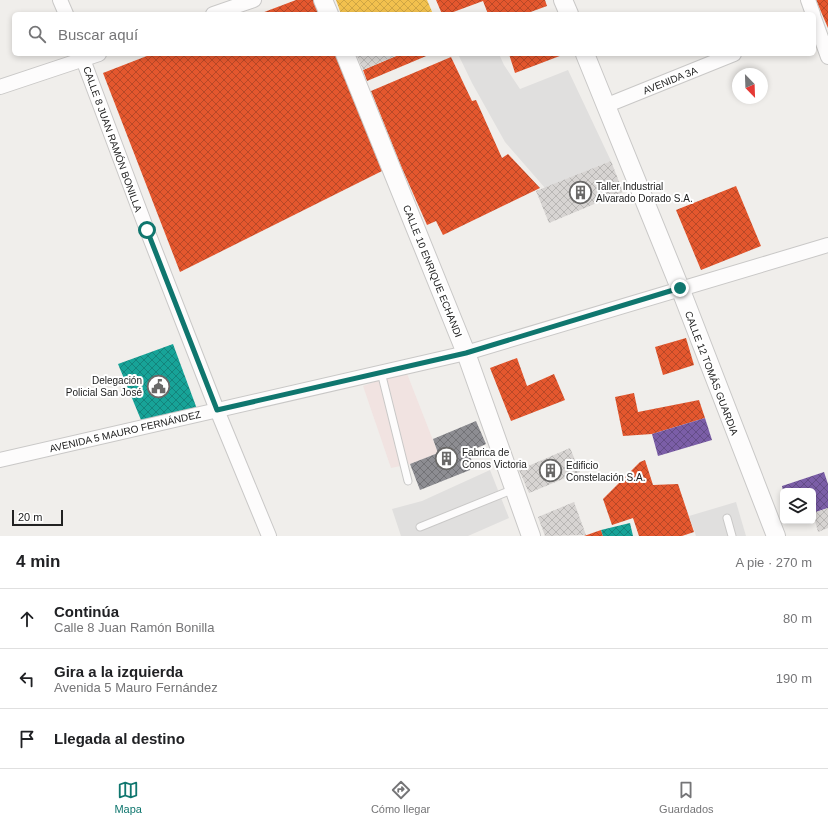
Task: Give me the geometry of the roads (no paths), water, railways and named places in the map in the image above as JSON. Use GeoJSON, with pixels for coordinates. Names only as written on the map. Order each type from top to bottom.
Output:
{"type":"FeatureCollection","features":[{"type":"Feature","properties":{"kind":"street"},"geometry":{"type":"LineString","coordinates":[[60,0],[65,12]]}},
{"type":"Feature","properties":{"kind":"street"},"geometry":{"type":"LineString","coordinates":[[219,12],[254,0]]}},
{"type":"Feature","properties":{"kind":"street"},"geometry":{"type":"LineString","coordinates":[[323,0],[328,12]]}},
{"type":"Feature","properties":{"kind":"street"},"geometry":{"type":"LineString","coordinates":[[564,0],[568,12]]}},
{"type":"Feature","properties":{"kind":"street"},"geometry":{"type":"LineString","coordinates":[[808,0],[812,12]]}},
{"type":"Feature","properties":{"kind":"street"},"geometry":{"type":"LineString","coordinates":[[816,24],[828,57]]}},
{"type":"Feature","properties":{"kind":"street","name":"CALLE 10 ENRIQUE ECHANDI"},"geometry":{"type":"LineString","coordinates":[[346,56],[466,353],[531,536]]}},
{"type":"Feature","properties":{"kind":"street","name":"CALLE 12 TOMÁS GUARDIA"},"geometry":{"type":"LineString","coordinates":[[586,56],[680,288],[776,536]]}},
{"type":"Feature","properties":{"kind":"street","name":"AVENIDA 3A"},"geometry":{"type":"LineString","coordinates":[[605,106],[729,56]]}},
{"type":"Feature","properties":{"kind":"street"},"geometry":{"type":"LineString","coordinates":[[0,88],[82,57]]}},
{"type":"Feature","properties":{"kind":"street","name":"CALLE 8 JUAN RAMÓN BONILLA"},"geometry":{"type":"LineString","coordinates":[[82,57],[217,410],[269,536]]}},
{"type":"Feature","properties":{"kind":"street","name":"AVENIDA 5 MAURO FERNÁNDEZ"},"geometry":{"type":"LineString","coordinates":[[0,460],[466,353],[828,245]]}},
{"type":"Feature","properties":{"kind":"lane"},"geometry":{"type":"LineString","coordinates":[[381,372],[408,481]]}},
{"type":"Feature","properties":{"kind":"lane"},"geometry":{"type":"LineString","coordinates":[[420,527],[514,489]]}},
{"type":"Feature","properties":{"kind":"lane"},"geometry":{"type":"LineString","coordinates":[[727,518],[732,536]]}},
{"type":"Feature","properties":{"kind":"place","name":"Taller Industrial Alvarado Dorado S.A."},"geometry":{"type":"Point","coordinates":[580,192]}},
{"type":"Feature","properties":{"kind":"place","name":"Delegación Policial San José"},"geometry":{"type":"Point","coordinates":[158,386]}},
{"type":"Feature","properties":{"kind":"place","name":"Fabrica de Conos Victoria"},"geometry":{"type":"Point","coordinates":[447,458]}},
{"type":"Feature","properties":{"kind":"place","name":"Edificio Constelación S.A."},"geometry":{"type":"Point","coordinates":[550,471]}}]}
